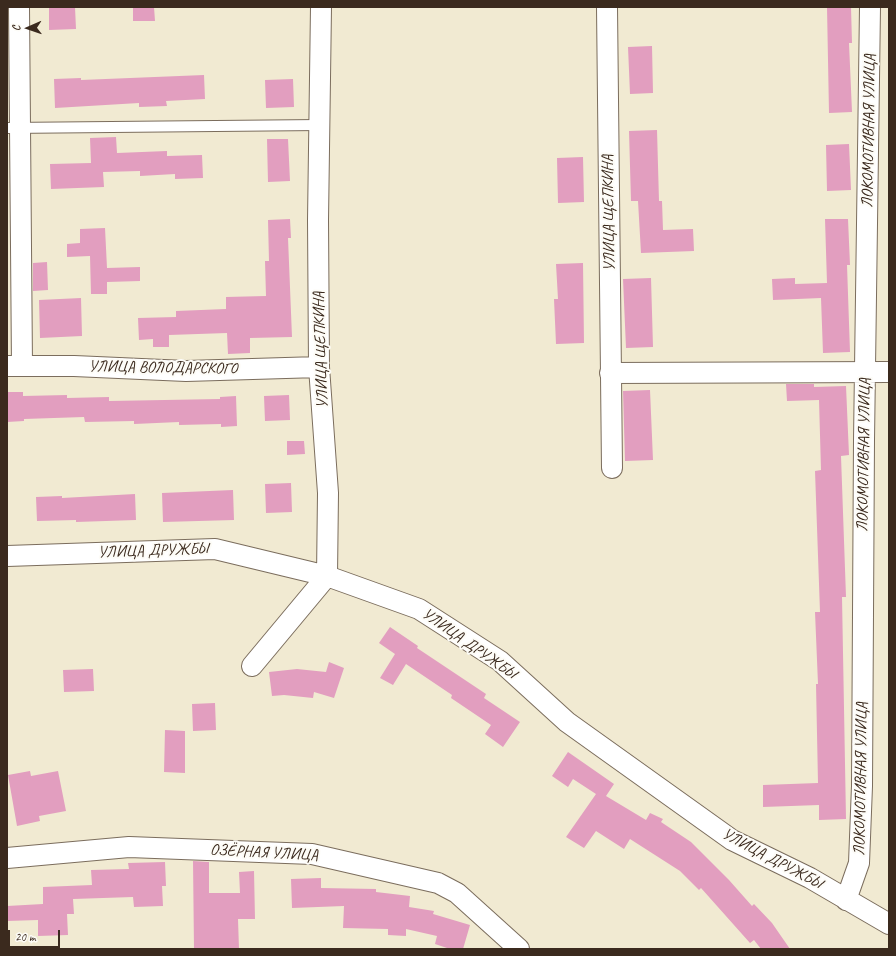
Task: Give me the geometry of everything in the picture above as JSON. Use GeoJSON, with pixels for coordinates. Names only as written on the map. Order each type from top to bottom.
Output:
{"type":"FeatureCollection","features":[{"type":"Feature","properties":{"kind":"street"},"geometry":{"type":"LineString","coordinates":[[14,366],[13,128],[19,7]]}},
{"type":"Feature","properties":{"kind":"street","name":"УЛИЦА ЩЕПКИНА"},"geometry":{"type":"LineString","coordinates":[[322,7],[318,220],[319,368],[328,493],[327,576]]}},
{"type":"Feature","properties":{"kind":"street","name":"УЛИЦА ЩЕПКИНА"},"geometry":{"type":"LineString","coordinates":[[607,7],[612,468]]}},
{"type":"Feature","properties":{"kind":"street","name":"ЛОКОМОТИВНАЯ УЛИЦА"},"geometry":{"type":"LineString","coordinates":[[846,900],[859,863],[862,786],[865,372],[870,7]]}},
{"type":"Feature","properties":{"kind":"street","name":"УЛИЦА ВОЛОДАРСКОГО"},"geometry":{"type":"LineString","coordinates":[[14,366],[74,366],[186,371],[319,368]]}},
{"type":"Feature","properties":{"kind":"street"},"geometry":{"type":"LineString","coordinates":[[610,373],[889,372]]}},
{"type":"Feature","properties":{"kind":"street","name":"УЛИЦА ДРУЖБЫ"},"geometry":{"type":"LineString","coordinates":[[7,556],[215,548],[327,576],[419,609],[500,661],[568,722],[732,840],[810,878],[889,924]]}},
{"type":"Feature","properties":{"kind":"street"},"geometry":{"type":"LineString","coordinates":[[252,666],[327,576]]}},
{"type":"Feature","properties":{"kind":"street","name":"ОЗЁРНАЯ УЛИЦА"},"geometry":{"type":"LineString","coordinates":[[7,858],[129,847],[312,854],[438,883],[457,893],[519,949]]}},
{"type":"Feature","properties":{"kind":"lane"},"geometry":{"type":"LineString","coordinates":[[13,128],[320,125]]}},
{"type":"Feature","properties":{"kind":"building"},"geometry":{"type":"Polygon","coordinates":[[[49,7],[75,7],[76,29],[49,30],[49,7]]]}},
{"type":"Feature","properties":{"kind":"building"},"geometry":{"type":"Polygon","coordinates":[[[133,7],[154,7],[155,21],[133,21],[133,7]]]}},
{"type":"Feature","properties":{"kind":"building"},"geometry":{"type":"Polygon","coordinates":[[[827,7],[851,7],[852,43],[849,43],[852,112],[829,113],[827,7]]]}},
{"type":"Feature","properties":{"kind":"building"},"geometry":{"type":"Polygon","coordinates":[[[652,46],[653,93],[630,94],[628,47],[652,46]]]}},
{"type":"Feature","properties":{"kind":"building"},"geometry":{"type":"Polygon","coordinates":[[[204,75],[205,99],[166,101],[167,106],[139,107],[139,103],[55,108],[54,79],[81,78],[81,80],[204,75]]]}},
{"type":"Feature","properties":{"kind":"building"},"geometry":{"type":"Polygon","coordinates":[[[293,79],[294,107],[266,108],[265,80],[293,79]]]}},
{"type":"Feature","properties":{"kind":"building"},"geometry":{"type":"Polygon","coordinates":[[[657,130],[659,201],[662,201],[663,230],[693,229],[694,251],[641,253],[638,201],[631,201],[629,131],[657,130]]]}},
{"type":"Feature","properties":{"kind":"building"},"geometry":{"type":"Polygon","coordinates":[[[116,137],[117,153],[167,151],[167,156],[202,155],[203,178],[175,179],[175,174],[140,176],[140,171],[103,172],[104,187],[51,189],[50,164],[91,163],[90,138],[116,137]]]}},
{"type":"Feature","properties":{"kind":"building"},"geometry":{"type":"Polygon","coordinates":[[[267,139],[288,139],[290,181],[268,182],[267,139]]]}},
{"type":"Feature","properties":{"kind":"building"},"geometry":{"type":"Polygon","coordinates":[[[849,144],[851,190],[827,191],[826,145],[849,144]]]}},
{"type":"Feature","properties":{"kind":"building"},"geometry":{"type":"Polygon","coordinates":[[[583,157],[584,202],[558,203],[557,158],[583,157]]]}},
{"type":"Feature","properties":{"kind":"building"},"geometry":{"type":"Polygon","coordinates":[[[290,219],[291,238],[288,238],[292,337],[250,338],[250,353],[228,354],[227,333],[169,335],[169,347],[153,347],[153,339],[139,340],[138,318],[176,317],[176,311],[226,309],[226,297],[266,296],[265,261],[269,261],[268,220],[290,219]]]}},
{"type":"Feature","properties":{"kind":"building"},"geometry":{"type":"Polygon","coordinates":[[[825,219],[848,219],[850,265],[847,265],[850,352],[823,353],[821,298],[773,300],[772,279],[795,278],[795,284],[827,283],[825,219]]]}},
{"type":"Feature","properties":{"kind":"building"},"geometry":{"type":"Polygon","coordinates":[[[105,228],[107,268],[140,267],[140,281],[107,282],[107,294],[91,294],[90,256],[67,257],[67,244],[80,243],[80,229],[105,228]]]}},
{"type":"Feature","properties":{"kind":"building"},"geometry":{"type":"Polygon","coordinates":[[[47,262],[48,290],[33,291],[33,263],[47,262]]]}},
{"type":"Feature","properties":{"kind":"building"},"geometry":{"type":"Polygon","coordinates":[[[583,263],[584,343],[556,344],[554,299],[558,299],[556,264],[583,263]]]}},
{"type":"Feature","properties":{"kind":"building"},"geometry":{"type":"Polygon","coordinates":[[[651,278],[653,347],[626,348],[623,279],[651,278]]]}},
{"type":"Feature","properties":{"kind":"building"},"geometry":{"type":"Polygon","coordinates":[[[81,298],[82,336],[40,338],[39,300],[81,298]]]}},
{"type":"Feature","properties":{"kind":"building"},"geometry":{"type":"Polygon","coordinates":[[[786,384],[814,384],[814,387],[846,386],[849,455],[841,456],[846,597],[842,597],[846,819],[819,820],[819,805],[763,807],[763,785],[818,783],[816,684],[818,684],[815,612],[820,612],[815,471],[821,470],[819,400],[787,401],[786,384]]]}},
{"type":"Feature","properties":{"kind":"building"},"geometry":{"type":"Polygon","coordinates":[[[650,390],[653,460],[625,461],[623,391],[650,390]]]}},
{"type":"Feature","properties":{"kind":"building"},"geometry":{"type":"Polygon","coordinates":[[[7,392],[23,392],[23,396],[67,395],[67,398],[109,397],[109,401],[220,399],[220,397],[236,396],[237,426],[221,427],[221,424],[179,425],[179,422],[134,424],[134,421],[85,422],[84,417],[24,419],[24,421],[7,422],[7,392]]]}},
{"type":"Feature","properties":{"kind":"building"},"geometry":{"type":"Polygon","coordinates":[[[289,395],[290,420],[265,421],[264,396],[289,395]]]}},
{"type":"Feature","properties":{"kind":"building"},"geometry":{"type":"Polygon","coordinates":[[[287,441],[304,441],[305,454],[287,455],[287,441]]]}},
{"type":"Feature","properties":{"kind":"building"},"geometry":{"type":"Polygon","coordinates":[[[291,483],[292,512],[266,513],[265,484],[291,483]]]}},
{"type":"Feature","properties":{"kind":"building"},"geometry":{"type":"Polygon","coordinates":[[[233,490],[234,520],[163,522],[162,493],[233,490]]]}},
{"type":"Feature","properties":{"kind":"building"},"geometry":{"type":"Polygon","coordinates":[[[135,494],[136,520],[76,522],[76,520],[37,521],[36,497],[62,496],[62,498],[135,494]]]}},
{"type":"Feature","properties":{"kind":"building"},"geometry":{"type":"Polygon","coordinates":[[[390,627],[418,646],[417,648],[486,694],[484,698],[520,722],[503,747],[485,734],[491,725],[451,698],[452,695],[406,664],[393,685],[380,678],[395,654],[379,643],[390,627]]]}},
{"type":"Feature","properties":{"kind":"building"},"geometry":{"type":"Polygon","coordinates":[[[329,662],[344,668],[334,698],[314,692],[313,698],[284,695],[272,696],[269,672],[297,669],[326,672],[329,662]]]}},
{"type":"Feature","properties":{"kind":"building"},"geometry":{"type":"Polygon","coordinates":[[[93,669],[94,691],[64,692],[63,670],[93,669]]]}},
{"type":"Feature","properties":{"kind":"building"},"geometry":{"type":"Polygon","coordinates":[[[215,703],[216,730],[193,731],[192,704],[215,703]]]}},
{"type":"Feature","properties":{"kind":"building"},"geometry":{"type":"Polygon","coordinates":[[[165,730],[185,731],[185,773],[164,772],[165,730]]]}},
{"type":"Feature","properties":{"kind":"building"},"geometry":{"type":"Polygon","coordinates":[[[568,752],[614,784],[606,796],[646,820],[650,813],[663,819],[661,822],[691,842],[729,880],[752,906],[754,904],[772,923],[790,949],[761,949],[754,940],[750,943],[701,888],[699,890],[680,871],[630,839],[624,849],[596,831],[584,848],[566,837],[596,794],[573,779],[568,787],[552,776],[568,752]]]}},
{"type":"Feature","properties":{"kind":"building"},"geometry":{"type":"Polygon","coordinates":[[[30,771],[31,776],[58,771],[66,811],[39,816],[40,821],[17,826],[8,775],[30,771]]]}},
{"type":"Feature","properties":{"kind":"building"},"geometry":{"type":"Polygon","coordinates":[[[193,861],[209,862],[209,893],[240,893],[239,872],[254,871],[255,919],[238,919],[239,949],[194,949],[193,861]]]}},
{"type":"Feature","properties":{"kind":"building"},"geometry":{"type":"Polygon","coordinates":[[[165,862],[166,886],[162,886],[163,906],[134,907],[133,897],[73,899],[74,914],[67,914],[68,935],[38,936],[38,920],[7,921],[7,906],[43,904],[43,887],[92,885],[91,870],[129,869],[128,863],[165,862]]]}},
{"type":"Feature","properties":{"kind":"building"},"geometry":{"type":"Polygon","coordinates":[[[321,878],[321,888],[376,889],[376,892],[410,896],[409,907],[434,911],[433,914],[470,925],[463,949],[450,949],[435,944],[437,936],[406,929],[406,936],[388,935],[388,929],[343,928],[344,906],[292,908],[291,879],[321,878]]]}}]}
